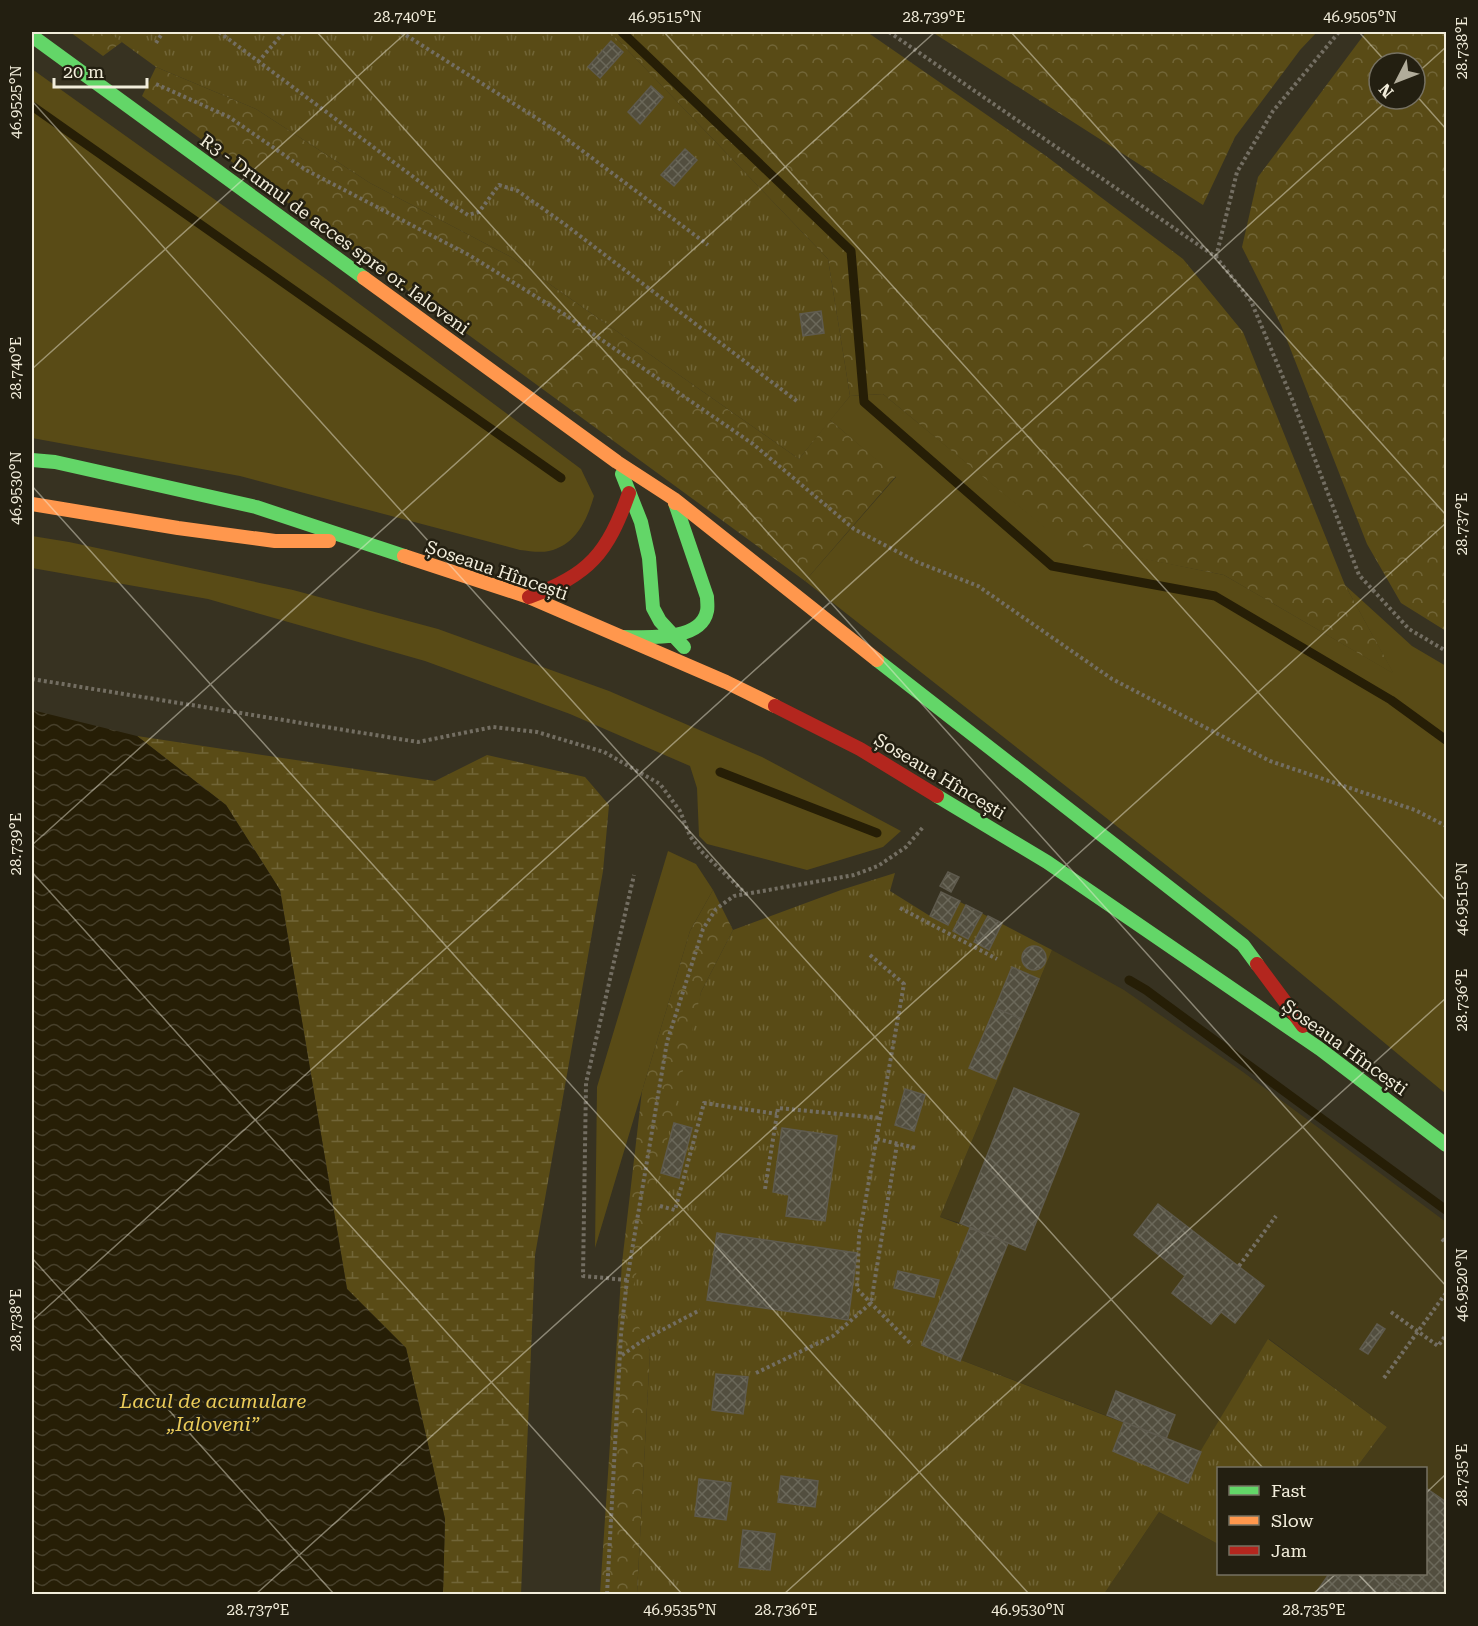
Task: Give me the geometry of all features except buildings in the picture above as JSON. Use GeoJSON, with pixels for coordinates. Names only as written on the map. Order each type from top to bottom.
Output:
{"type":"FeatureCollection","features":[{"type":"Feature","properties":{"kind":"main road","name":"R3 - Drumul de acces spre or. Ialoveni"},"geometry":{"type":"LineString","coordinates":[[32,36],[617,462],[674,499],[1243,945],[1320,1049]]}},
{"type":"Feature","properties":{"kind":"main road","name":"Șoseaua Hîncești"},"geometry":{"type":"LineString","coordinates":[[32,460],[55,462],[256,507],[529,597],[714,676],[860,749],[1047,862],[1320,1049],[1446,1145]]}},
{"type":"Feature","properties":{"kind":"main road"},"geometry":{"type":"LineString","coordinates":[[617,462],[641,522],[649,558],[653,608],[660,621],[714,676]]}},
{"type":"Feature","properties":{"kind":"main road"},"geometry":{"type":"LineString","coordinates":[[529,597],[568,581],[601,553],[614,533],[629,493]]}},
{"type":"Feature","properties":{"kind":"main road"},"geometry":{"type":"LineString","coordinates":[[623,637],[674,636],[698,627],[706,618],[709,609],[700,572],[674,499]]}},
{"type":"Feature","properties":{"kind":"main road","name":"Șoseaua Hîncești"},"geometry":{"type":"LineString","coordinates":[[32,504],[275,541],[358,542]]}},
{"type":"Feature","properties":{"kind":"path"},"geometry":{"type":"LineString","coordinates":[[156,43],[163,32]]}},
{"type":"Feature","properties":{"kind":"path"},"geometry":{"type":"LineString","coordinates":[[219,32],[443,199],[468,215],[479,212],[499,185],[518,191],[798,402]]}},
{"type":"Feature","properties":{"kind":"path"},"geometry":{"type":"LineString","coordinates":[[258,62],[284,32]]}},
{"type":"Feature","properties":{"kind":"path"},"geometry":{"type":"LineString","coordinates":[[401,32],[552,128],[708,245]]}},
{"type":"Feature","properties":{"kind":"path"},"geometry":{"type":"LineString","coordinates":[[889,32],[1215,257],[1251,301],[1292,399],[1359,575],[1409,629],[1446,651]]}},
{"type":"Feature","properties":{"kind":"path"},"geometry":{"type":"LineString","coordinates":[[1215,257],[1237,172],[1273,111],[1339,32]]}},
{"type":"Feature","properties":{"kind":"path"},"geometry":{"type":"LineString","coordinates":[[150,81],[229,117],[306,170],[469,255],[564,314],[753,444],[854,529],[917,562],[978,586],[1112,679],[1270,761],[1415,810],[1446,825]]}},
{"type":"Feature","properties":{"kind":"path"},"geometry":{"type":"LineString","coordinates":[[32,679],[418,742],[493,727],[537,732],[604,752],[660,784],[680,811],[690,836],[701,851],[747,895]]}},
{"type":"Feature","properties":{"kind":"path"},"geometry":{"type":"LineString","coordinates":[[607,1594],[622,1356],[621,1335],[627,1280],[668,1042],[703,929],[716,909],[734,896],[854,875],[878,866],[906,847],[946,801]]}},
{"type":"Feature","properties":{"kind":"path"},"geometry":{"type":"LineString","coordinates":[[627,1280],[583,1276],[586,1083],[634,875]]}},
{"type":"Feature","properties":{"kind":"path"},"geometry":{"type":"LineString","coordinates":[[900,908],[997,959]]}},
{"type":"Feature","properties":{"kind":"path"},"geometry":{"type":"LineString","coordinates":[[870,955],[904,984],[859,1237],[858,1289],[912,1345]]}},
{"type":"Feature","properties":{"kind":"path"},"geometry":{"type":"LineString","coordinates":[[660,1206],[675,1210],[704,1103],[777,1114]]}},
{"type":"Feature","properties":{"kind":"path"},"geometry":{"type":"LineString","coordinates":[[765,1189],[778,1108],[880,1118]]}},
{"type":"Feature","properties":{"kind":"path"},"geometry":{"type":"LineString","coordinates":[[877,1139],[916,1148]]}},
{"type":"Feature","properties":{"kind":"path"},"geometry":{"type":"LineString","coordinates":[[756,1373],[833,1336],[871,1303],[897,1144]]}},
{"type":"Feature","properties":{"kind":"path"},"geometry":{"type":"LineString","coordinates":[[1239,1266],[1276,1216]]}},
{"type":"Feature","properties":{"kind":"path"},"geometry":{"type":"LineString","coordinates":[[1442,1239],[1446,1243]]}},
{"type":"Feature","properties":{"kind":"path"},"geometry":{"type":"LineString","coordinates":[[1384,1378],[1446,1293]]}},
{"type":"Feature","properties":{"kind":"path"},"geometry":{"type":"LineString","coordinates":[[622,1356],[645,1339],[700,1310]]}},
{"type":"Feature","properties":{"kind":"path"},"geometry":{"type":"LineString","coordinates":[[1390,1312],[1438,1346],[1446,1335]]}},
{"type":"Feature","properties":{"kind":"shaded area"},"geometry":{"type":"Polygon","coordinates":[[[1052,950],[1124,990],[1243,1072],[1446,1222],[1446,1594],[1104,1594],[1159,1512],[1217,1543],[1217,1575],[1427,1575],[1427,1467],[1357,1467],[1387,1427],[1269,1339],[1201,1452],[922,1345],[960,1223],[940,1217],[1052,950]]]}},
{"type":"Feature","properties":{"kind":"green space"},"geometry":{"type":"Polygon","coordinates":[[[70,32],[108,32],[122,42],[103,56],[70,32]]]}},
{"type":"Feature","properties":{"kind":"green space"},"geometry":{"type":"Polygon","coordinates":[[[108,32],[603,32],[616,38],[828,259],[850,396],[799,459],[511,257],[370,183],[256,109],[156,67],[108,32]]]}},
{"type":"Feature","properties":{"kind":"green space"},"geometry":{"type":"Polygon","coordinates":[[[602,32],[867,32],[1046,156],[1183,259],[1243,332],[1345,585],[1394,674],[1224,575],[1063,543],[883,394],[850,396],[828,259],[616,38],[602,32]]]}},
{"type":"Feature","properties":{"kind":"green space"},"geometry":{"type":"Polygon","coordinates":[[[932,32],[1317,32],[1300,50],[1235,137],[1203,205],[932,32]]]}},
{"type":"Feature","properties":{"kind":"green space"},"geometry":{"type":"Polygon","coordinates":[[[1366,32],[1446,32],[1446,631],[1401,603],[1367,544],[1281,325],[1242,247],[1258,177],[1366,32]]]}},
{"type":"Feature","properties":{"kind":"green space"},"geometry":{"type":"Polygon","coordinates":[[[156,67],[256,109],[370,183],[511,257],[799,459],[830,420],[896,476],[805,581],[142,96],[156,67]]]}},
{"type":"Feature","properties":{"kind":"green space"},"geometry":{"type":"Polygon","coordinates":[[[32,69],[326,279],[581,469],[594,496],[579,530],[558,548],[538,552],[520,550],[240,476],[32,438],[32,69]]]}},
{"type":"Feature","properties":{"kind":"green space"},"geometry":{"type":"Polygon","coordinates":[[[883,394],[1063,542],[1224,575],[1393,673],[1345,585],[1412,646],[1446,666],[1446,1094],[1250,931],[805,581],[896,477],[830,420],[850,396],[883,394]]]}},
{"type":"Feature","properties":{"kind":"green space"},"geometry":{"type":"Polygon","coordinates":[[[32,536],[293,590],[438,629],[609,691],[762,757],[901,831],[883,847],[807,870],[707,844],[699,836],[697,788],[690,766],[570,714],[425,661],[208,599],[32,568],[32,536]]]}},
{"type":"Feature","properties":{"kind":"green space"},"geometry":{"type":"Polygon","coordinates":[[[137,736],[435,781],[487,755],[585,777],[609,805],[603,871],[535,1255],[521,1594],[443,1594],[445,1519],[406,1348],[347,1289],[280,890],[226,805],[137,736]]]}},
{"type":"Feature","properties":{"kind":"green space"},"geometry":{"type":"Polygon","coordinates":[[[668,851],[696,864],[713,890],[690,931],[595,1248],[597,1087],[668,851]]]}},
{"type":"Feature","properties":{"kind":"green space"},"geometry":{"type":"Polygon","coordinates":[[[895,873],[890,891],[930,916],[941,892],[1052,950],[940,1217],[970,1228],[922,1345],[1200,1452],[1268,1339],[1387,1427],[1357,1467],[1217,1467],[1217,1543],[1159,1512],[1104,1594],[637,1594],[650,1351],[629,1305],[701,992],[733,930],[841,890],[895,873]]]}},
{"type":"Feature","properties":{"kind":"green space"},"geometry":{"type":"Polygon","coordinates":[[[713,890],[733,930],[701,992],[645,1339],[650,1351],[637,1594],[600,1594],[622,1263],[642,1091],[690,931],[713,890]]]}},
{"type":"Feature","properties":{"kind":"water","name":"Lacul de acumulare „Ialoveni”"},"geometry":{"type":"Polygon","coordinates":[[[32,710],[137,736],[226,805],[280,890],[347,1289],[406,1348],[445,1519],[443,1594],[32,1594],[32,710]]]}},
{"type":"Feature","properties":{"kind":"waterway"},"geometry":{"type":"LineString","coordinates":[[622,32],[851,251],[864,402],[1052,566],[1215,596],[1391,700],[1446,740]]}},
{"type":"Feature","properties":{"kind":"waterway"},"geometry":{"type":"LineString","coordinates":[[32,106],[561,478]]}},
{"type":"Feature","properties":{"kind":"waterway"},"geometry":{"type":"LineString","coordinates":[[720,772],[877,833]]}},
{"type":"Feature","properties":{"kind":"waterway"},"geometry":{"type":"LineString","coordinates":[[1129,980],[1146,990],[1446,1210]]}},
{"type":"Feature","properties":{"kind":"traffic: fast"},"geometry":{"type":"LineString","coordinates":[[32,36],[364,278]]}},
{"type":"Feature","properties":{"kind":"traffic: fast"},"geometry":{"type":"LineString","coordinates":[[32,460],[55,462],[256,507],[404,556]]}},
{"type":"Feature","properties":{"kind":"traffic: fast"},"geometry":{"type":"LineString","coordinates":[[622,474],[641,522],[649,558],[653,608],[660,621],[684,647]]}},
{"type":"Feature","properties":{"kind":"traffic: fast"},"geometry":{"type":"LineString","coordinates":[[623,637],[658,637],[684,633],[703,621],[707,611],[707,597],[675,503]]}},
{"type":"Feature","properties":{"kind":"traffic: fast"},"geometry":{"type":"LineString","coordinates":[[877,660],[1243,945],[1257,964]]}},
{"type":"Feature","properties":{"kind":"traffic: fast"},"geometry":{"type":"LineString","coordinates":[[937,796],[1047,862],[1320,1049],[1446,1145]]}},
{"type":"Feature","properties":{"kind":"traffic: slow"},"geometry":{"type":"LineString","coordinates":[[364,278],[617,462],[674,499],[675,503]]}},
{"type":"Feature","properties":{"kind":"traffic: slow"},"geometry":{"type":"LineString","coordinates":[[674,499],[877,660]]}},
{"type":"Feature","properties":{"kind":"traffic: slow"},"geometry":{"type":"LineString","coordinates":[[32,504],[275,541],[329,541]]}},
{"type":"Feature","properties":{"kind":"traffic: slow"},"geometry":{"type":"LineString","coordinates":[[404,556],[529,597],[726,682],[775,706]]}},
{"type":"Feature","properties":{"kind":"traffic: jam"},"geometry":{"type":"LineString","coordinates":[[529,597],[567,580],[594,559],[613,532],[629,493]]}},
{"type":"Feature","properties":{"kind":"traffic: jam"},"geometry":{"type":"LineString","coordinates":[[775,706],[860,749],[937,796]]}},
{"type":"Feature","properties":{"kind":"traffic: jam"},"geometry":{"type":"LineString","coordinates":[[1257,964],[1303,1026]]}}]}
